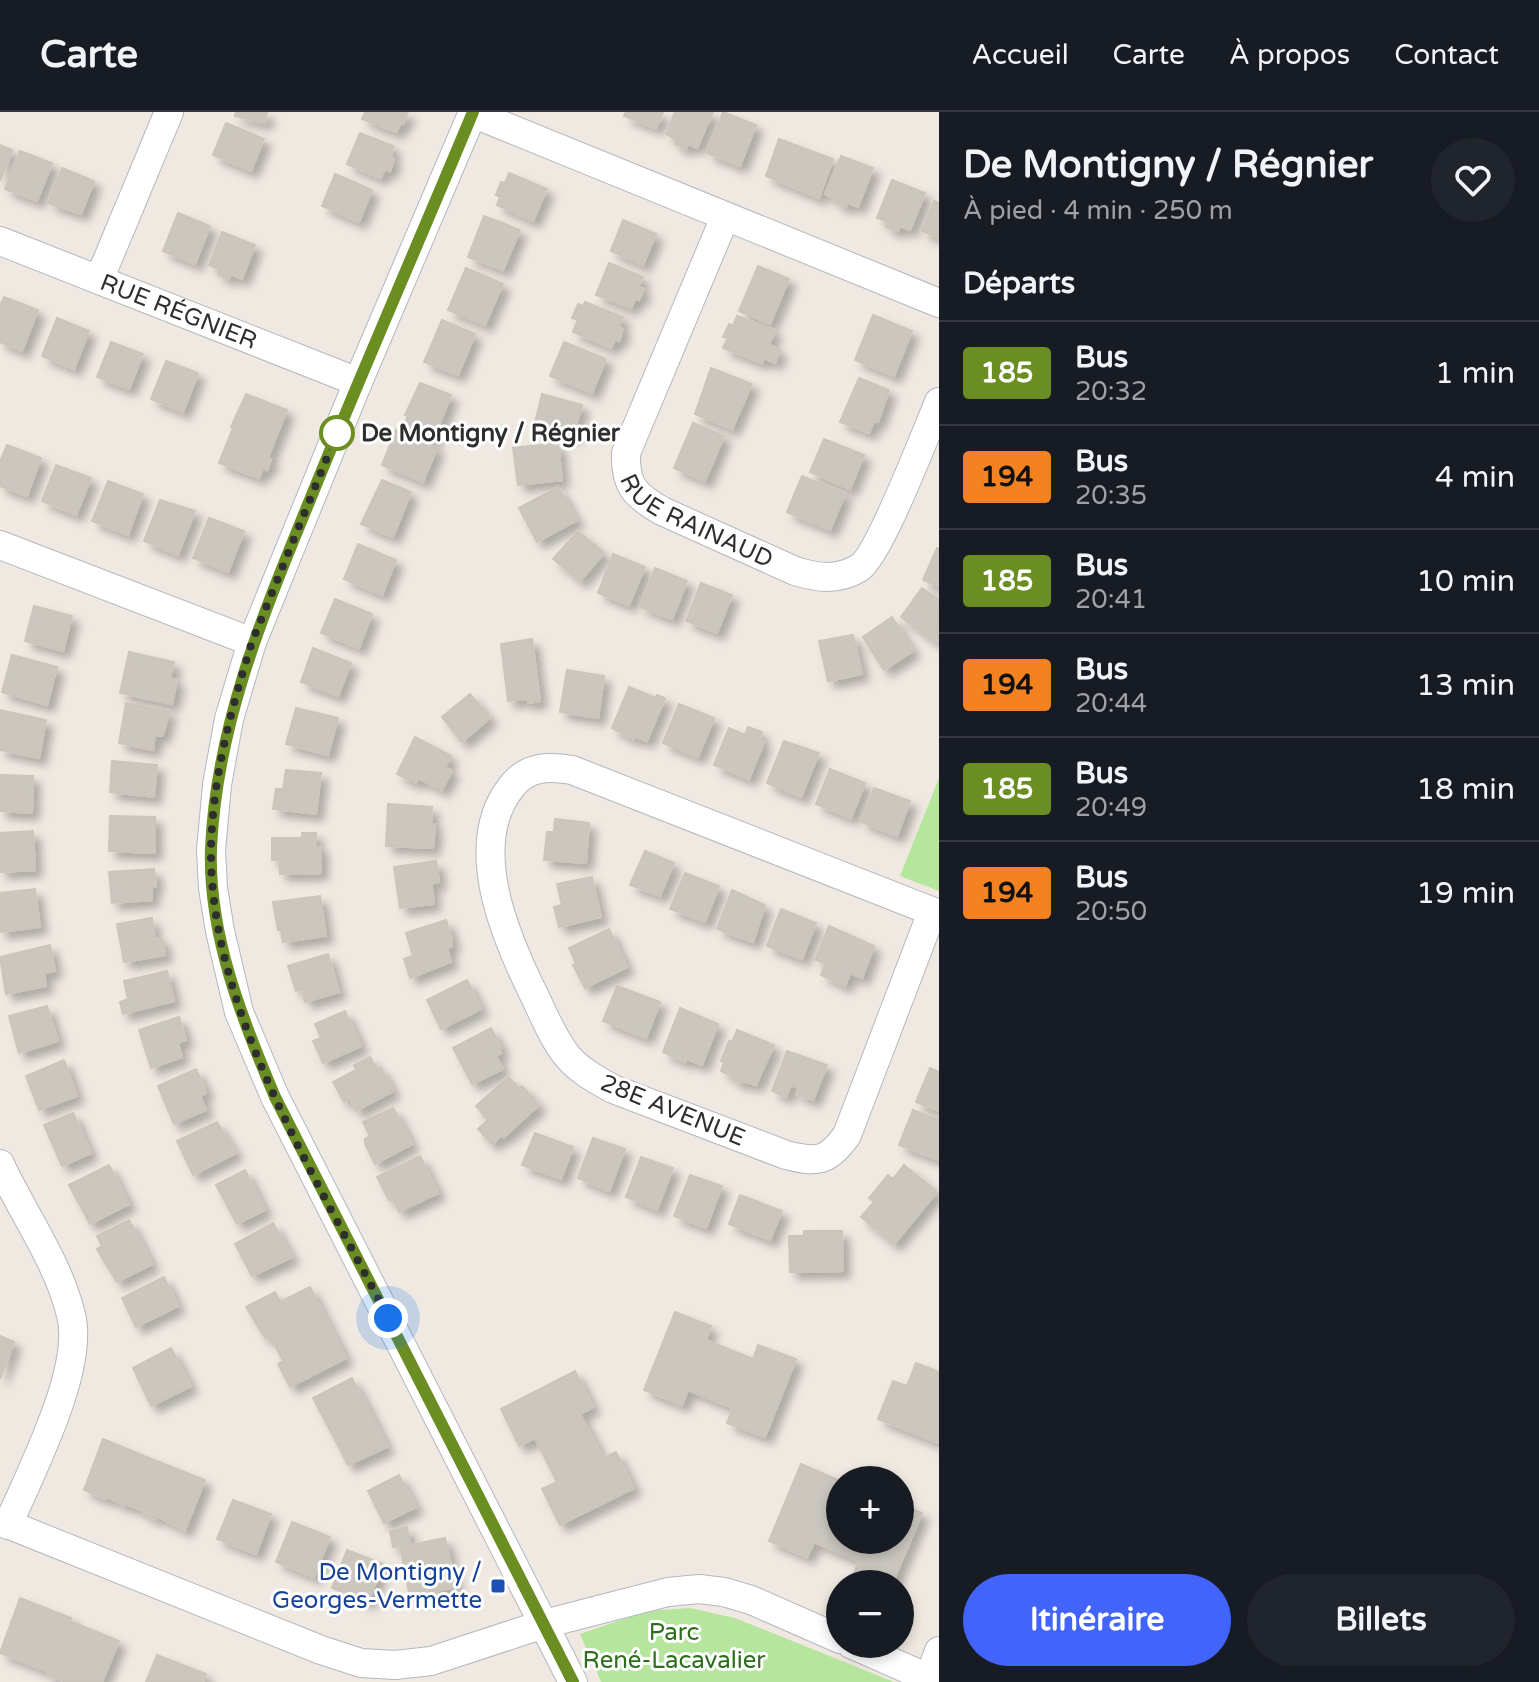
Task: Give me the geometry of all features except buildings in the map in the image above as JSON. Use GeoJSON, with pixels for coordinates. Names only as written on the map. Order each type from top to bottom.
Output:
{"type":"FeatureCollection","features":[{"type":"Feature","properties":{"kind":"street"},"geometry":{"type":"LineString","coordinates":[[99,280],[169,112]]}},
{"type":"Feature","properties":{"kind":"street"},"geometry":{"type":"LineString","coordinates":[[573,1682],[275,1097],[239,1012],[220,931],[211,850],[217,785],[229,719],[252,642],[472,112],[939,303]]}},
{"type":"Feature","properties":{"kind":"street","name":"RUE RAINAUD"},"geometry":{"type":"LineString","coordinates":[[725,217],[626,453],[626,471],[632,488],[644,501],[795,571],[816,577],[839,578],[863,566],[880,540],[939,402]]}},
{"type":"Feature","properties":{"kind":"street","name":"RUE RÉGNIER"},"geometry":{"type":"LineString","coordinates":[[0,241],[358,382]]}},
{"type":"Feature","properties":{"kind":"street"},"geometry":{"type":"LineString","coordinates":[[0,545],[252,642]]}},
{"type":"Feature","properties":{"kind":"street","name":"28E AVENUE"},"geometry":{"type":"LineString","coordinates":[[538,768],[572,770],[936,913],[847,1135],[836,1151],[822,1159],[804,1160],[613,1089],[588,1075],[569,1058],[554,1036],[515,957],[501,920],[494,884],[492,845],[495,817],[503,797],[518,778],[538,768]]}},
{"type":"Feature","properties":{"kind":"street"},"geometry":{"type":"LineString","coordinates":[[0,1164],[61,1281],[73,1319],[72,1355],[63,1392],[4,1523],[321,1650],[361,1663],[395,1665],[431,1661],[544,1624],[668,1592],[699,1589],[751,1600],[826,1633]]}},
{"type":"Feature","properties":{"kind":"street"},"geometry":{"type":"LineString","coordinates":[[883,1658],[933,1680],[939,1651]]}},
{"type":"Feature","properties":{"kind":"green space"},"geometry":{"type":"Polygon","coordinates":[[[939,778],[939,891],[900,876],[939,778]]]}},
{"type":"Feature","properties":{"kind":"green space","name":"Parc René-Lacavalier"},"geometry":{"type":"Polygon","coordinates":[[[690,1608],[735,1618],[826,1655],[826,1658],[834,1658],[894,1682],[601,1682],[580,1634],[647,1611],[690,1608]]]}},
{"type":"Feature","properties":{"kind":"bus line","name":"185"},"geometry":{"type":"LineString","coordinates":[[473,112],[252,642],[229,719],[217,785],[211,850],[213,888],[239,1012],[275,1097],[573,1682]]}},
{"type":"Feature","properties":{"kind":"place","name":"De Montigny / Régnier"},"geometry":{"type":"Point","coordinates":[337,433]}},
{"type":"Feature","properties":{"kind":"place","name":"De Montigny / Georges-Vermette"},"geometry":{"type":"Point","coordinates":[498,1586]}},
{"type":"Feature","properties":{"kind":"route"},"geometry":{"type":"LineString","coordinates":[[337,433],[252,642],[229,719],[217,785],[211,850],[213,888],[239,1012],[275,1097],[388,1318]]}}]}
